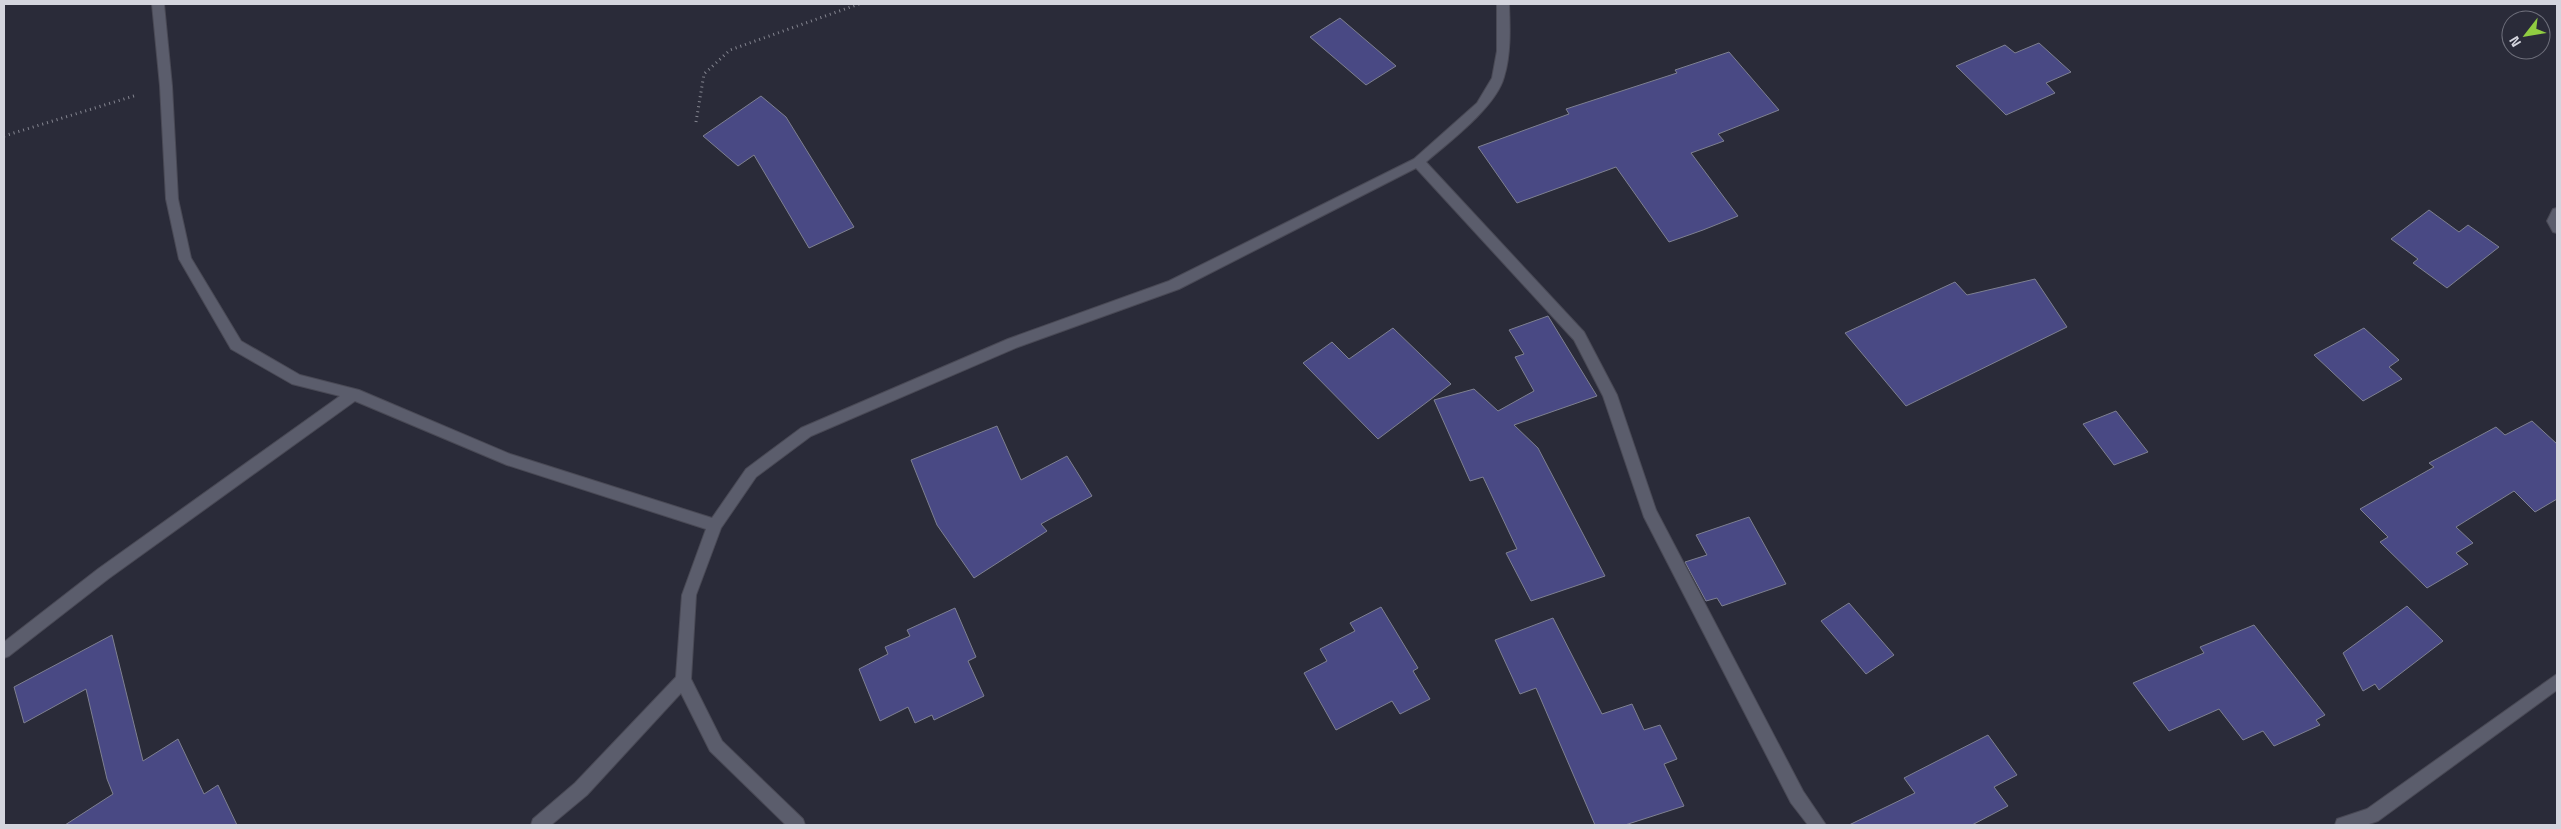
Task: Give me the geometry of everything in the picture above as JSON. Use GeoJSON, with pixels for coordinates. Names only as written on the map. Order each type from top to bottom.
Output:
{"type":"FeatureCollection","features":[{"type":"Feature","properties":{"kind":"street"},"geometry":{"type":"LineString","coordinates":[[158,4],[166,86],[172,200],[185,259],[236,345],[297,380],[354,394],[507,459],[715,525]]}},
{"type":"Feature","properties":{"kind":"street"},"geometry":{"type":"LineString","coordinates":[[797,825],[716,746],[683,680],[689,595],[715,525],[751,474],[806,432],[1013,343],[1174,285],[1418,162],[1481,106],[1498,79],[1504,51],[1503,4]]}},
{"type":"Feature","properties":{"kind":"street"},"geometry":{"type":"LineString","coordinates":[[1418,162],[1579,336],[1610,395],[1649,512],[1797,796],[1818,825]]}},
{"type":"Feature","properties":{"kind":"street"},"geometry":{"type":"LineString","coordinates":[[2557,213],[2553,221],[2557,228]]}},
{"type":"Feature","properties":{"kind":"street"},"geometry":{"type":"LineString","coordinates":[[4,651],[103,574],[354,394]]}},
{"type":"Feature","properties":{"kind":"street"},"geometry":{"type":"LineString","coordinates":[[538,825],[581,789],[683,680]]}},
{"type":"Feature","properties":{"kind":"street"},"geometry":{"type":"LineString","coordinates":[[2343,825],[2372,815],[2557,681]]}},
{"type":"Feature","properties":{"kind":"path"},"geometry":{"type":"LineString","coordinates":[[696,122],[704,74],[730,50],[859,4]]}},
{"type":"Feature","properties":{"kind":"path"},"geometry":{"type":"LineString","coordinates":[[4,136],[166,86]]}},
{"type":"Feature","properties":{"kind":"building"},"geometry":{"type":"Polygon","coordinates":[[[1340,18],[1396,66],[1366,85],[1310,37],[1340,18]]]}},
{"type":"Feature","properties":{"kind":"building"},"geometry":{"type":"Polygon","coordinates":[[[2039,43],[2071,72],[2046,83],[2055,93],[2006,115],[1956,66],[2005,45],[2015,53],[2039,43]]]}},
{"type":"Feature","properties":{"kind":"building"},"geometry":{"type":"Polygon","coordinates":[[[1729,52],[1779,110],[1718,134],[1724,141],[1691,153],[1738,216],[1703,230],[1669,242],[1616,167],[1517,203],[1478,147],[1569,114],[1566,109],[1677,73],[1675,70],[1729,52]]]}},
{"type":"Feature","properties":{"kind":"building"},"geometry":{"type":"Polygon","coordinates":[[[761,96],[786,117],[854,227],[809,248],[754,155],[738,166],[703,136],[761,96]]]}},
{"type":"Feature","properties":{"kind":"building"},"geometry":{"type":"Polygon","coordinates":[[[2429,210],[2459,232],[2468,225],[2499,247],[2447,288],[2413,263],[2418,259],[2391,239],[2429,210]]]}},
{"type":"Feature","properties":{"kind":"building"},"geometry":{"type":"Polygon","coordinates":[[[2035,279],[2067,327],[1906,406],[1845,333],[1955,282],[1967,295],[2035,279]]]}},
{"type":"Feature","properties":{"kind":"building"},"geometry":{"type":"Polygon","coordinates":[[[1548,316],[1597,396],[1514,425],[1538,448],[1605,576],[1531,601],[1506,553],[1517,549],[1483,477],[1470,481],[1434,400],[1474,389],[1498,411],[1534,391],[1515,357],[1524,354],[1509,330],[1548,316]]]}},
{"type":"Feature","properties":{"kind":"building"},"geometry":{"type":"Polygon","coordinates":[[[1393,328],[1451,384],[1378,439],[1303,363],[1332,342],[1349,359],[1393,328]]]}},
{"type":"Feature","properties":{"kind":"building"},"geometry":{"type":"Polygon","coordinates":[[[2364,328],[2399,360],[2389,367],[2402,379],[2363,401],[2314,355],[2364,328]]]}},
{"type":"Feature","properties":{"kind":"building"},"geometry":{"type":"Polygon","coordinates":[[[2116,411],[2148,452],[2114,465],[2083,424],[2116,411]]]}},
{"type":"Feature","properties":{"kind":"building"},"geometry":{"type":"Polygon","coordinates":[[[2532,421],[2557,444],[2557,499],[2535,512],[2514,491],[2456,527],[2473,543],[2456,553],[2468,564],[2427,588],[2380,542],[2388,537],[2360,509],[2434,467],[2429,463],[2496,427],[2505,435],[2532,421]]]}},
{"type":"Feature","properties":{"kind":"building"},"geometry":{"type":"Polygon","coordinates":[[[997,426],[1021,480],[1067,456],[1092,496],[1041,524],[1047,531],[974,578],[937,525],[911,460],[997,426]]]}},
{"type":"Feature","properties":{"kind":"building"},"geometry":{"type":"Polygon","coordinates":[[[1749,517],[1786,584],[1722,606],[1717,598],[1706,601],[1685,562],[1707,555],[1696,535],[1749,517]]]}},
{"type":"Feature","properties":{"kind":"building"},"geometry":{"type":"Polygon","coordinates":[[[1849,603],[1894,655],[1866,674],[1821,621],[1849,603]]]}},
{"type":"Feature","properties":{"kind":"building"},"geometry":{"type":"Polygon","coordinates":[[[2407,606],[2443,641],[2379,690],[2375,684],[2363,691],[2343,653],[2407,606]]]}},
{"type":"Feature","properties":{"kind":"building"},"geometry":{"type":"Polygon","coordinates":[[[1381,607],[1418,668],[1413,671],[1430,699],[1400,714],[1392,701],[1336,730],[1304,673],[1327,661],[1320,649],[1355,631],[1350,623],[1381,607]]]}},
{"type":"Feature","properties":{"kind":"building"},"geometry":{"type":"Polygon","coordinates":[[[955,608],[976,657],[968,661],[984,696],[934,720],[932,715],[915,723],[908,707],[880,721],[859,669],[888,654],[885,647],[910,636],[907,630],[955,608]]]}},
{"type":"Feature","properties":{"kind":"building"},"geometry":{"type":"Polygon","coordinates":[[[1553,618],[1602,714],[1632,704],[1644,730],[1660,725],[1677,759],[1664,764],[1684,806],[1625,825],[1595,825],[1536,688],[1520,694],[1495,640],[1553,618]]]}},
{"type":"Feature","properties":{"kind":"building"},"geometry":{"type":"Polygon","coordinates":[[[2254,625],[2325,715],[2316,720],[2320,725],[2274,746],[2263,731],[2243,740],[2219,709],[2169,731],[2133,683],[2204,653],[2200,647],[2254,625]]]}},
{"type":"Feature","properties":{"kind":"building"},"geometry":{"type":"Polygon","coordinates":[[[112,635],[143,761],[178,739],[204,794],[218,785],[237,825],[65,825],[113,794],[107,779],[86,689],[24,723],[14,687],[112,635]]]}},
{"type":"Feature","properties":{"kind":"building"},"geometry":{"type":"Polygon","coordinates":[[[1988,735],[2017,775],[1994,787],[2008,806],[1972,825],[1849,825],[1915,793],[1904,778],[1988,735]]]}}]}
